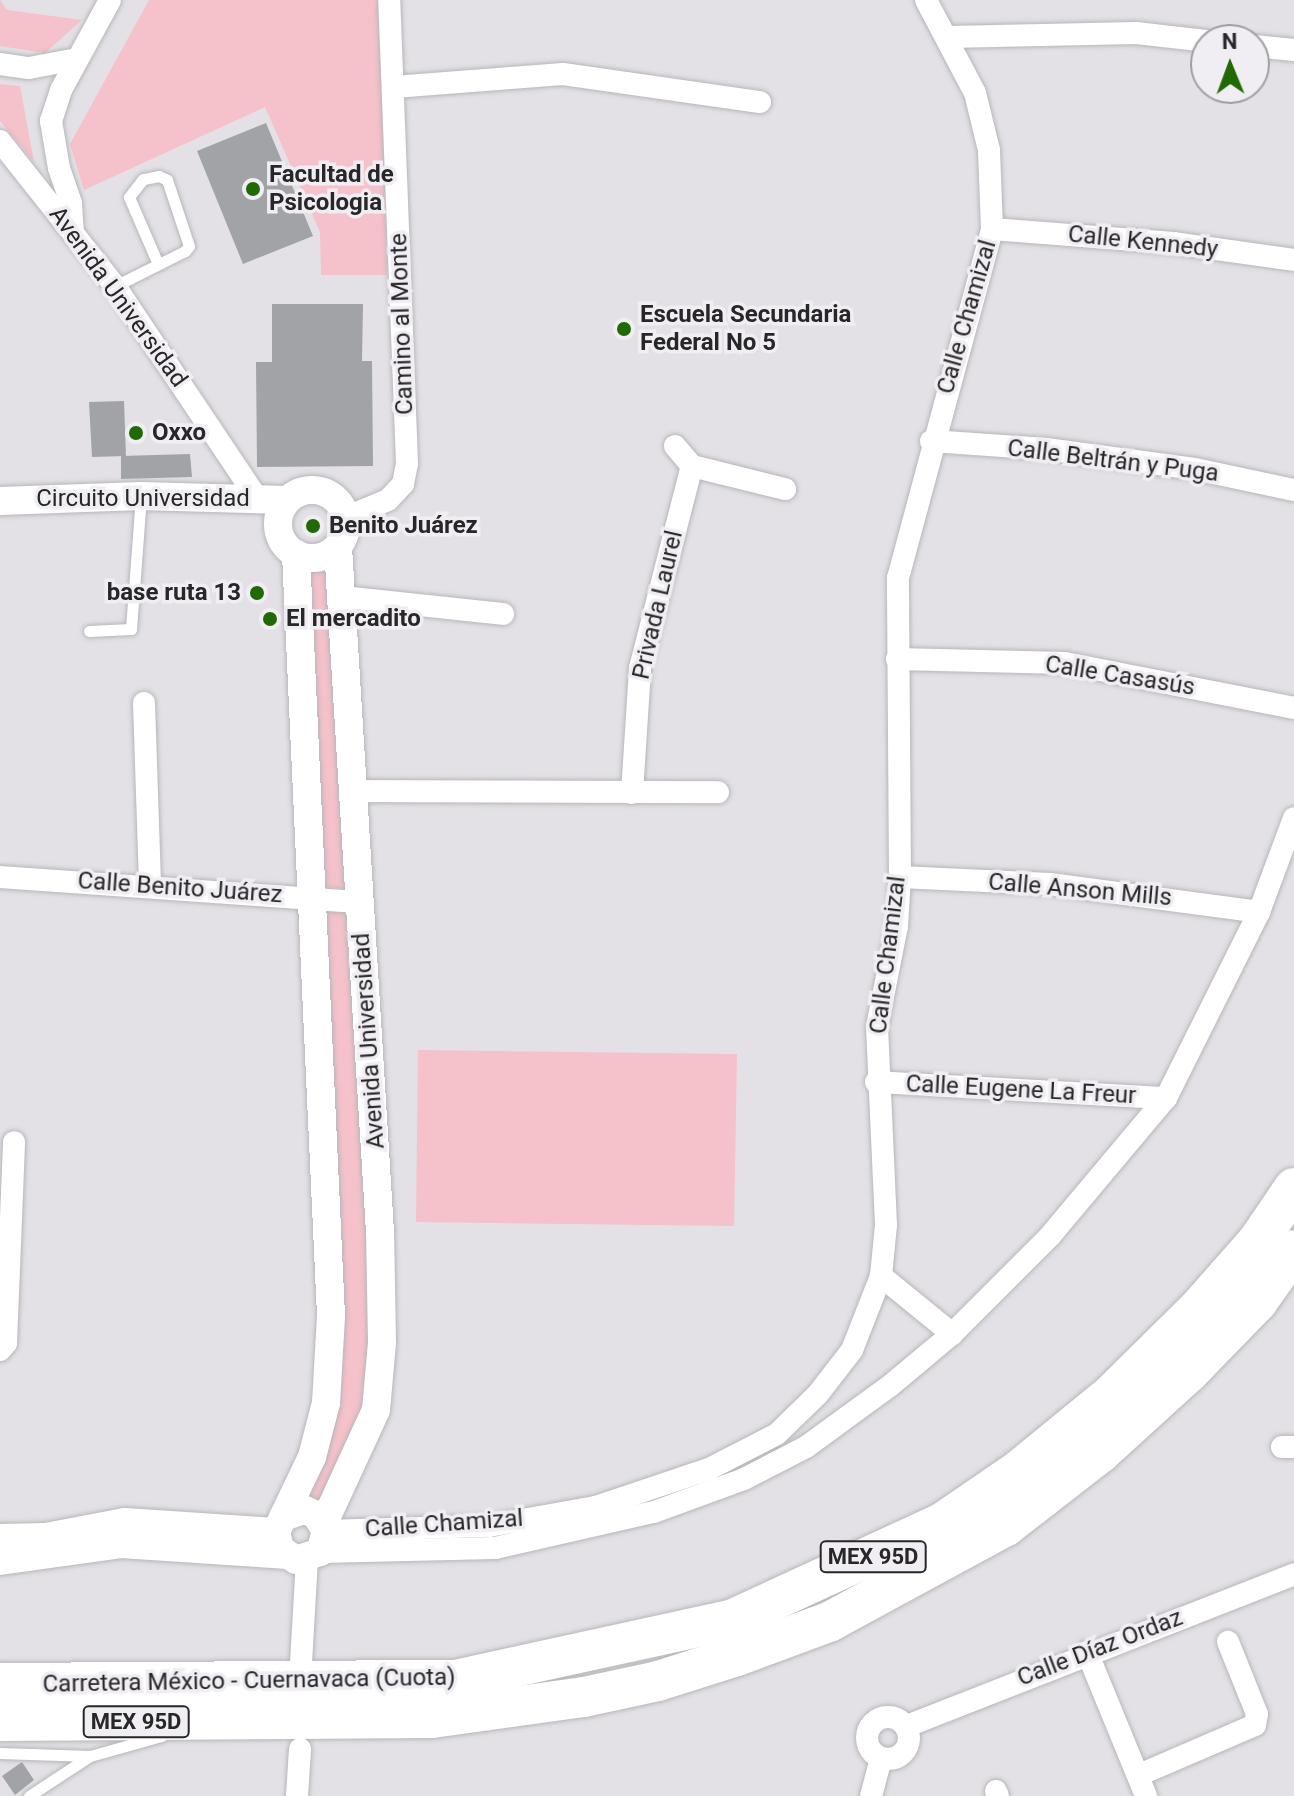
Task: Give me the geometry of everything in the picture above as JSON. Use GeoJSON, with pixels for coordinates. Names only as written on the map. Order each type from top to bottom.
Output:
{"type":"FeatureCollection","features":[{"type":"Feature","properties":{"kind":"highway","name":"Carretera México - Cuernavaca (Cuota)"},"geometry":{"type":"LineString","coordinates":[[0,1683],[455,1680],[731,1620],[942,1523],[1018,1471],[1112,1394],[1199,1308],[1258,1241],[1294,1188]]}},
{"type":"Feature","properties":{"kind":"highway","name":"Carretera México - Cuernavaca (Cuota)"},"geometry":{"type":"LineString","coordinates":[[0,1721],[210,1723],[432,1718],[569,1699],[658,1681],[831,1621],[1006,1526],[1100,1453],[1258,1301],[1294,1250]]}},
{"type":"Feature","properties":{"kind":"street","name":"Camino al Monte"},"geometry":{"type":"LineString","coordinates":[[347,517],[388,500],[403,484],[407,463],[389,0]]}},
{"type":"Feature","properties":{"kind":"street","name":"Calle Chamizal"},"geometry":{"type":"LineString","coordinates":[[0,1561],[51,1558],[121,1544],[303,1539],[489,1526],[596,1507],[709,1469],[777,1434],[818,1394],[852,1350],[881,1276],[886,1225],[876,1082],[877,1027],[897,926],[900,877],[898,578],[931,441],[992,229],[989,150],[975,93],[926,0]]}},
{"type":"Feature","properties":{"kind":"street"},"geometry":{"type":"LineString","coordinates":[[73,233],[71,203],[51,121],[102,1]]}},
{"type":"Feature","properties":{"kind":"street"},"geometry":{"type":"LineString","coordinates":[[948,37],[1136,33],[1190,39]]}},
{"type":"Feature","properties":{"kind":"street"},"geometry":{"type":"LineString","coordinates":[[1270,48],[1294,50]]}},
{"type":"Feature","properties":{"kind":"street"},"geometry":{"type":"LineString","coordinates":[[0,64],[29,68],[77,59]]}},
{"type":"Feature","properties":{"kind":"street"},"geometry":{"type":"LineString","coordinates":[[394,87],[563,74],[760,102]]}},
{"type":"Feature","properties":{"kind":"street","name":"Avenida Universidad"},"geometry":{"type":"LineString","coordinates":[[0,141],[115,286],[257,498]]}},
{"type":"Feature","properties":{"kind":"street","name":"Calle Kennedy"},"geometry":{"type":"LineString","coordinates":[[992,229],[1173,243],[1294,260]]}},
{"type":"Feature","properties":{"kind":"street","name":"Calle Beltrán y Puga"},"geometry":{"type":"LineString","coordinates":[[931,441],[1061,451],[1195,469],[1294,490]]}},
{"type":"Feature","properties":{"kind":"street"},"geometry":{"type":"LineString","coordinates":[[675,446],[692,466],[785,489]]}},
{"type":"Feature","properties":{"kind":"street","name":"Privada Laurel"},"geometry":{"type":"LineString","coordinates":[[632,793],[640,668],[692,466]]}},
{"type":"Feature","properties":{"kind":"street"},"geometry":{"type":"LineString","coordinates":[[305,490],[327,492],[347,517],[338,548],[318,558],[296,554],[278,530],[286,500],[305,490]]}},
{"type":"Feature","properties":{"kind":"street","name":"Circuito Universidad"},"geometry":{"type":"LineString","coordinates":[[0,501],[141,496],[286,500]]}},
{"type":"Feature","properties":{"kind":"street","name":"Avenida Universidad"},"geometry":{"type":"LineString","coordinates":[[303,1539],[376,1410],[382,1343],[344,597],[338,548]]}},
{"type":"Feature","properties":{"kind":"street","name":"Avenida Universidad"},"geometry":{"type":"LineString","coordinates":[[296,554],[331,1316],[326,1403],[312,1457],[303,1539]]}},
{"type":"Feature","properties":{"kind":"street"},"geometry":{"type":"LineString","coordinates":[[344,597],[503,614]]}},
{"type":"Feature","properties":{"kind":"street","name":"Calle Casasús"},"geometry":{"type":"LineString","coordinates":[[897,659],[1065,663],[1294,708]]}},
{"type":"Feature","properties":{"kind":"street"},"geometry":{"type":"LineString","coordinates":[[144,703],[150,885]]}},
{"type":"Feature","properties":{"kind":"street"},"geometry":{"type":"LineString","coordinates":[[353,791],[718,792]]}},
{"type":"Feature","properties":{"kind":"street","name":"Calle Chamizal"},"geometry":{"type":"LineString","coordinates":[[0,1538],[46,1537],[125,1522],[303,1539],[495,1548],[654,1512],[744,1479],[806,1447],[952,1334],[1050,1236],[1166,1098],[1259,912],[1294,818]]}},
{"type":"Feature","properties":{"kind":"street","name":"Calle Benito Juárez"},"geometry":{"type":"LineString","coordinates":[[0,877],[150,885],[360,902]]}},
{"type":"Feature","properties":{"kind":"street","name":"Calle Anson Mills"},"geometry":{"type":"LineString","coordinates":[[900,877],[1050,884],[1259,912]]}},
{"type":"Feature","properties":{"kind":"street","name":"Calle Eugene La Freur"},"geometry":{"type":"LineString","coordinates":[[876,1082],[1166,1098]]}},
{"type":"Feature","properties":{"kind":"street"},"geometry":{"type":"LineString","coordinates":[[0,1350],[6,1343],[14,1142]]}},
{"type":"Feature","properties":{"kind":"street"},"geometry":{"type":"LineString","coordinates":[[881,1276],[952,1334]]}},
{"type":"Feature","properties":{"kind":"street"},"geometry":{"type":"LineString","coordinates":[[301,1663],[303,1539]]}},
{"type":"Feature","properties":{"kind":"street","name":"Calle Díaz Ordaz"},"geometry":{"type":"LineString","coordinates":[[907,1726],[1087,1652],[1294,1574]]}},
{"type":"Feature","properties":{"kind":"street"},"geometry":{"type":"LineString","coordinates":[[1087,1652],[1143,1786],[1255,1725],[1257,1714],[1228,1642]]}},
{"type":"Feature","properties":{"kind":"street"},"geometry":{"type":"LineString","coordinates":[[0,1677],[56,1683]]}},
{"type":"Feature","properties":{"kind":"street"},"geometry":{"type":"LineString","coordinates":[[882,1717],[896,1717],[907,1726],[910,1739],[906,1752],[895,1759],[881,1759],[870,1751],[866,1737],[871,1725],[882,1717]]}},
{"type":"Feature","properties":{"kind":"street"},"geometry":{"type":"LineString","coordinates":[[297,1796],[300,1749]]}},
{"type":"Feature","properties":{"kind":"street"},"geometry":{"type":"LineString","coordinates":[[871,1796],[881,1759]]}},
{"type":"Feature","properties":{"kind":"lane"},"geometry":{"type":"LineString","coordinates":[[115,286],[158,264],[189,246],[167,180],[159,176],[143,179],[129,197],[158,264]]}},
{"type":"Feature","properties":{"kind":"lane"},"geometry":{"type":"LineString","coordinates":[[89,631],[131,629],[141,496]]}},
{"type":"Feature","properties":{"kind":"lane"},"geometry":{"type":"LineString","coordinates":[[0,1753],[90,1756],[210,1723]]}},
{"type":"Feature","properties":{"kind":"lane"},"geometry":{"type":"LineString","coordinates":[[29,1796],[90,1756]]}},
{"type":"Feature","properties":{"kind":"shaded area"},"geometry":{"type":"Polygon","coordinates":[[[0,0],[7,10],[82,20],[45,53],[0,46],[0,0]]]}},
{"type":"Feature","properties":{"kind":"shaded area"},"geometry":{"type":"Polygon","coordinates":[[[149,0],[380,0],[387,275],[321,275],[320,232],[265,107],[84,190],[70,144],[149,0]]]}},
{"type":"Feature","properties":{"kind":"shaded area"},"geometry":{"type":"Polygon","coordinates":[[[0,84],[20,86],[34,162],[0,121],[0,84]]]}},
{"type":"Feature","properties":{"kind":"shaded area"},"geometry":{"type":"Polygon","coordinates":[[[333,565],[349,889],[320,886],[303,567],[333,565]]]}},
{"type":"Feature","properties":{"kind":"shaded area"},"geometry":{"type":"Polygon","coordinates":[[[319,905],[355,911],[375,1316],[368,1413],[323,1507],[301,1497],[334,1411],[319,905]]]}},
{"type":"Feature","properties":{"kind":"shaded area"},"geometry":{"type":"Polygon","coordinates":[[[418,1050],[737,1054],[734,1226],[416,1222],[418,1050]]]}},
{"type":"Feature","properties":{"kind":"building","name":"Facultad de Psicologia"},"geometry":{"type":"Polygon","coordinates":[[[266,123],[313,236],[243,264],[197,151],[266,123]]]}},
{"type":"Feature","properties":{"kind":"building"},"geometry":{"type":"Polygon","coordinates":[[[272,304],[363,304],[362,361],[372,361],[373,466],[257,467],[256,362],[272,362],[272,304]]]}},
{"type":"Feature","properties":{"kind":"building"},"geometry":{"type":"Polygon","coordinates":[[[124,401],[126,456],[92,457],[89,402],[124,401]]]}},
{"type":"Feature","properties":{"kind":"building"},"geometry":{"type":"Polygon","coordinates":[[[190,454],[192,477],[121,479],[121,456],[190,454]]]}},
{"type":"Feature","properties":{"kind":"building"},"geometry":{"type":"Polygon","coordinates":[[[22,1762],[34,1780],[15,1795],[2,1776],[22,1762]]]}},
{"type":"Feature","properties":{"kind":"place","name":"Facultad de Psicologia"},"geometry":{"type":"Point","coordinates":[253,189]}},
{"type":"Feature","properties":{"kind":"place","name":"Escuela Secundaria Federal No 5"},"geometry":{"type":"Point","coordinates":[624,329]}},
{"type":"Feature","properties":{"kind":"place","name":"Oxxo"},"geometry":{"type":"Point","coordinates":[136,433]}},
{"type":"Feature","properties":{"kind":"place","name":"Benito Juárez"},"geometry":{"type":"Point","coordinates":[313,526]}},
{"type":"Feature","properties":{"kind":"place","name":"base ruta 13"},"geometry":{"type":"Point","coordinates":[257,593]}},
{"type":"Feature","properties":{"kind":"place","name":"El mercadito"},"geometry":{"type":"Point","coordinates":[270,619]}}]}
